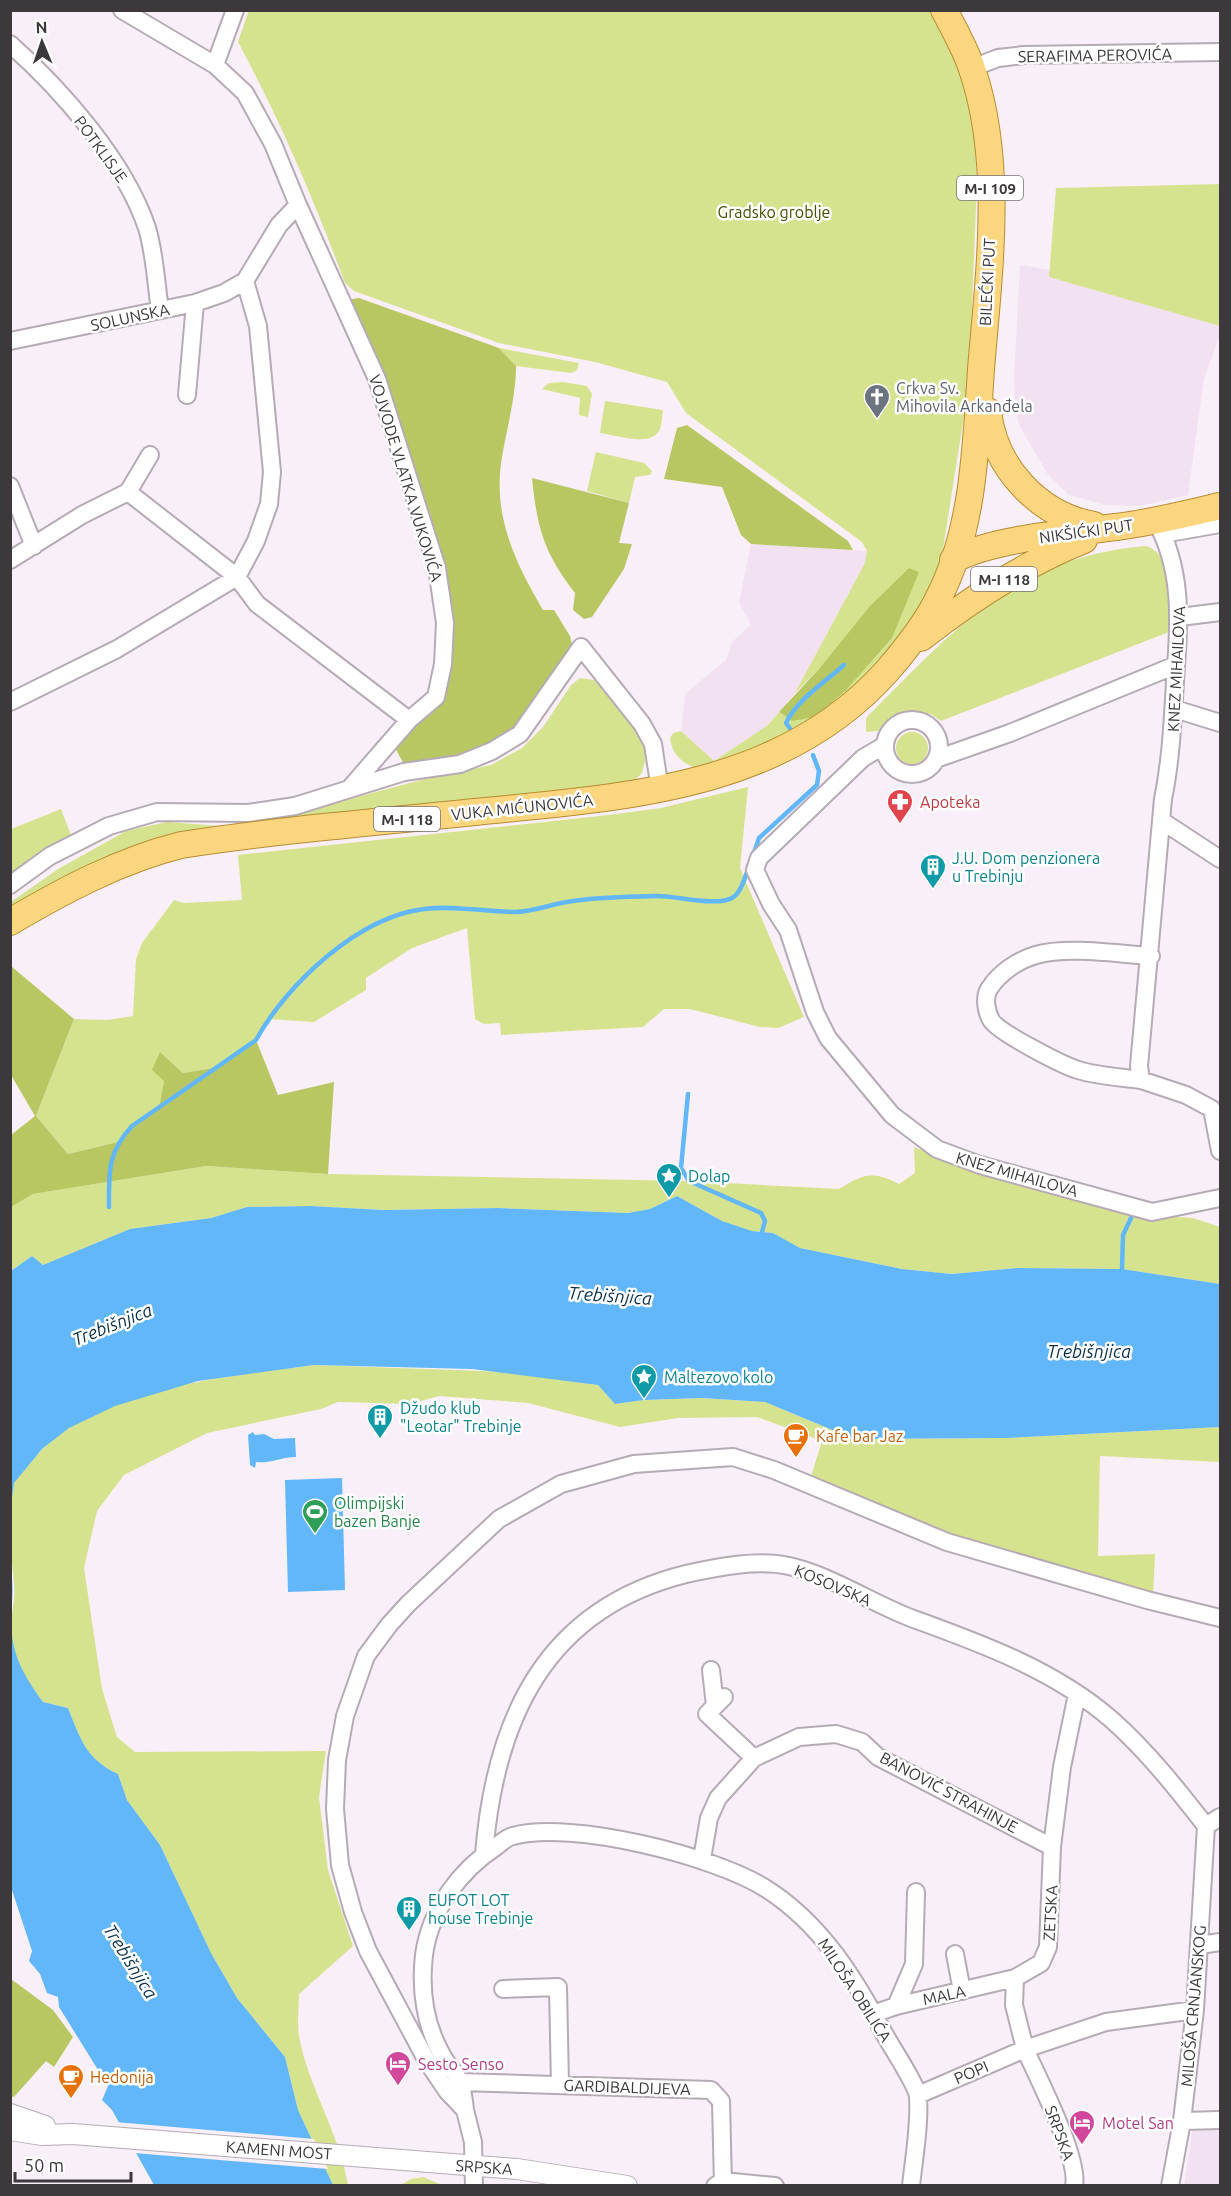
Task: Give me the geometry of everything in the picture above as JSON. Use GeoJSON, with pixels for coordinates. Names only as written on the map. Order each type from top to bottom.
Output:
{"type":"FeatureCollection","features":[{"type":"Feature","properties":{"kind":"main road","name":"BILEĆKI PUT"},"geometry":{"type":"LineString","coordinates":[[944,10],[972,68],[983,110],[990,172],[988,263],[973,479],[953,560]]}},
{"type":"Feature","properties":{"kind":"main road"},"geometry":{"type":"LineString","coordinates":[[981,373],[991,433],[1010,471],[1044,504],[1064,517],[1115,528]]}},
{"type":"Feature","properties":{"kind":"main road","name":"NIKŠIĆKI PUT"},"geometry":{"type":"LineString","coordinates":[[953,560],[970,552],[1034,539],[1115,528],[1160,528],[1221,506]]}},
{"type":"Feature","properties":{"kind":"main road","name":"M-I 118"},"geometry":{"type":"LineString","coordinates":[[904,652],[957,611],[1019,569],[1115,528]]}},
{"type":"Feature","properties":{"kind":"main road","name":"VUKA MIĆUNOVIĆA"},"geometry":{"type":"LineString","coordinates":[[10,922],[48,900],[113,868],[181,845],[660,790],[722,773],[766,757],[810,736],[862,697],[904,652],[940,596],[953,560]]}},
{"type":"Feature","properties":{"kind":"street","name":"VOJVODE VLATKA VUKOVIĆA"},"geometry":{"type":"LineString","coordinates":[[122,10],[215,65],[245,93],[273,144],[298,205],[377,379],[437,568],[445,623],[443,664],[436,697],[409,720],[350,788]]}},
{"type":"Feature","properties":{"kind":"street"},"geometry":{"type":"LineString","coordinates":[[215,65],[235,10]]}},
{"type":"Feature","properties":{"kind":"street","name":"POTKLISJE"},"geometry":{"type":"LineString","coordinates":[[10,44],[48,81],[89,129],[126,181],[147,229],[160,310]]}},
{"type":"Feature","properties":{"kind":"street","name":"SERAFIMA PEROVIĆA"},"geometry":{"type":"LineString","coordinates":[[972,68],[998,57],[1024,55],[1221,52]]}},
{"type":"Feature","properties":{"kind":"street"},"geometry":{"type":"LineString","coordinates":[[10,702],[117,649],[237,577],[256,541],[269,504],[272,472],[258,326],[245,281],[279,225],[298,205]]}},
{"type":"Feature","properties":{"kind":"street","name":"SOLUNSKA"},"geometry":{"type":"LineString","coordinates":[[10,341],[195,303],[224,293],[245,281]]}},
{"type":"Feature","properties":{"kind":"street"},"geometry":{"type":"LineString","coordinates":[[187,395],[195,303]]}},
{"type":"Feature","properties":{"kind":"street"},"geometry":{"type":"LineString","coordinates":[[10,560],[82,515],[128,492],[150,455]]}},
{"type":"Feature","properties":{"kind":"street"},"geometry":{"type":"LineString","coordinates":[[10,486],[34,546]]}},
{"type":"Feature","properties":{"kind":"street"},"geometry":{"type":"LineString","coordinates":[[128,492],[237,577],[257,604],[409,720]]}},
{"type":"Feature","properties":{"kind":"street","name":"NIKŠIĆKI PUT"},"geometry":{"type":"LineString","coordinates":[[1160,528],[1221,524]]}},
{"type":"Feature","properties":{"kind":"street","name":"KNEZ MIHAILOVA"},"geometry":{"type":"LineString","coordinates":[[1141,1080],[1139,1066],[1175,709],[1180,617],[1175,573],[1160,528]]}},
{"type":"Feature","properties":{"kind":"street"},"geometry":{"type":"LineString","coordinates":[[1180,617],[1221,612]]}},
{"type":"Feature","properties":{"kind":"street"},"geometry":{"type":"LineString","coordinates":[[11,884],[50,856],[109,826],[157,812],[248,813],[295,806],[404,772],[460,764],[492,751],[520,734],[581,647],[642,724],[653,744],[660,790]]}},
{"type":"Feature","properties":{"kind":"street"},"geometry":{"type":"LineString","coordinates":[[936,759],[938,751],[935,734],[923,723],[907,720],[892,728],[885,745],[890,762],[905,772],[923,771],[936,759],[1010,733],[1176,665]]}},
{"type":"Feature","properties":{"kind":"street"},"geometry":{"type":"LineString","coordinates":[[1175,709],[1221,723]]}},
{"type":"Feature","properties":{"kind":"street"},"geometry":{"type":"LineString","coordinates":[[386,745],[404,772]]}},
{"type":"Feature","properties":{"kind":"street","name":"KNEZ MIHAILOVA"},"geometry":{"type":"LineString","coordinates":[[885,745],[863,758],[776,841],[759,858],[755,870],[788,930],[815,1012],[828,1038],[892,1115],[937,1149],[980,1165],[1152,1212],[1221,1198]]}},
{"type":"Feature","properties":{"kind":"street"},"geometry":{"type":"LineString","coordinates":[[1162,821],[1221,859]]}},
{"type":"Feature","properties":{"kind":"street"},"geometry":{"type":"LineString","coordinates":[[1151,956],[1061,952],[1037,955],[1010,967],[994,981],[987,994],[987,1007],[991,1021],[1002,1030],[1066,1066],[1141,1080],[1216,1105],[1221,1151]]}},
{"type":"Feature","properties":{"kind":"street"},"geometry":{"type":"LineString","coordinates":[[475,2176],[473,2142],[465,2110],[453,2087],[428,2063],[368,1951],[352,1912],[340,1865],[335,1809],[337,1760],[345,1716],[366,1656],[389,1624],[499,1519],[561,1484],[634,1464],[733,1457],[774,1470],[947,1542],[1147,1600],[1221,1618]]}},
{"type":"Feature","properties":{"kind":"street","name":"KOSOVSKA"},"geometry":{"type":"LineString","coordinates":[[484,1854],[488,1812],[499,1762],[519,1707],[553,1651],[589,1618],[634,1592],[671,1578],[706,1570],[755,1565],[788,1565],[1035,1669],[1077,1694],[1111,1719],[1214,1821]]}},
{"type":"Feature","properties":{"kind":"street"},"geometry":{"type":"LineString","coordinates":[[711,1670],[719,1702],[706,1714],[754,1758]]}},
{"type":"Feature","properties":{"kind":"street","name":"ZETSKA"},"geometry":{"type":"LineString","coordinates":[[1015,1978],[1041,1963],[1048,1947],[1053,1847],[1062,1767],[1077,1694]]}},
{"type":"Feature","properties":{"kind":"street","name":"BANOVIĆ STRAHINJE"},"geometry":{"type":"LineString","coordinates":[[702,1859],[709,1818],[718,1798],[754,1758],[799,1737],[836,1734],[856,1739],[878,1757],[1053,1847]]}},
{"type":"Feature","properties":{"kind":"street","name":"MILOŠA CRNJANSKOG"},"geometry":{"type":"LineString","coordinates":[[1170,2186],[1182,2121],[1214,1821]]}},
{"type":"Feature","properties":{"kind":"street","name":"MILOŠA OBILIĆA"},"geometry":{"type":"LineString","coordinates":[[453,2087],[428,2022],[423,1993],[424,1954],[434,1919],[451,1888],[484,1854],[511,1836],[540,1832],[598,1837],[702,1859],[766,1888],[825,1938],[873,2014],[918,2095]]}},
{"type":"Feature","properties":{"kind":"street"},"geometry":{"type":"LineString","coordinates":[[897,2006],[914,1964],[916,1892]]}},
{"type":"Feature","properties":{"kind":"street"},"geometry":{"type":"LineString","coordinates":[[1200,1945],[1221,1942]]}},
{"type":"Feature","properties":{"kind":"street"},"geometry":{"type":"LineString","coordinates":[[955,1954],[962,1991]]}},
{"type":"Feature","properties":{"kind":"street"},"geometry":{"type":"LineString","coordinates":[[1015,1978],[1014,2005],[1025,2049],[1106,2022],[1194,2010]]}},
{"type":"Feature","properties":{"kind":"street","name":"MALA"},"geometry":{"type":"LineString","coordinates":[[873,2014],[897,2006],[1015,1978]]}},
{"type":"Feature","properties":{"kind":"street"},"geometry":{"type":"LineString","coordinates":[[503,1989],[558,1987],[560,2085]]}},
{"type":"Feature","properties":{"kind":"street","name":"POPI"},"geometry":{"type":"LineString","coordinates":[[918,2095],[1025,2049]]}},
{"type":"Feature","properties":{"kind":"street","name":"SRPSKA"},"geometry":{"type":"LineString","coordinates":[[1025,2049],[1062,2133],[1073,2169],[1074,2186]]}},
{"type":"Feature","properties":{"kind":"street","name":"GARDIBALDIJEVA"},"geometry":{"type":"LineString","coordinates":[[453,2087],[560,2085],[711,2090],[721,2101],[720,2184]]}},
{"type":"Feature","properties":{"kind":"street"},"geometry":{"type":"LineString","coordinates":[[911,2186],[918,2095]]}},
{"type":"Feature","properties":{"kind":"street"},"geometry":{"type":"LineString","coordinates":[[10,2114],[73,2134]]}},
{"type":"Feature","properties":{"kind":"street"},"geometry":{"type":"LineString","coordinates":[[1182,2121],[1221,2120]]}},
{"type":"Feature","properties":{"kind":"street"},"geometry":{"type":"LineString","coordinates":[[10,2130],[42,2135],[73,2134]]}},
{"type":"Feature","properties":{"kind":"street","name":"KAMENI MOST"},"geometry":{"type":"LineString","coordinates":[[73,2134],[376,2158]]}},
{"type":"Feature","properties":{"kind":"street","name":"SRPSKA"},"geometry":{"type":"LineString","coordinates":[[376,2158],[475,2176],[517,2169],[627,2186]]}},
{"type":"Feature","properties":{"kind":"street"},"geometry":{"type":"LineString","coordinates":[[720,2184],[775,2186]]}},
{"type":"Feature","properties":{"kind":"shaded area"},"geometry":{"type":"Polygon","coordinates":[[[1020,265],[1050,270],[1050,277],[1220,326],[1220,336],[1204,378],[1188,495],[1140,506],[1106,505],[1069,495],[1047,473],[1019,425],[1015,405],[1014,377],[1020,265]]]}},
{"type":"Feature","properties":{"kind":"shaded area"},"geometry":{"type":"Polygon","coordinates":[[[751,544],[867,551],[865,563],[795,693],[768,725],[714,761],[681,731],[685,694],[726,660],[732,642],[751,625],[739,602],[751,544]]]}},
{"type":"Feature","properties":{"kind":"shaded area"},"geometry":{"type":"Polygon","coordinates":[[[1220,2125],[1220,2185],[1184,2186],[1193,2126],[1220,2125]]]}},
{"type":"Feature","properties":{"kind":"green space","name":"Gradsko groblje"},"geometry":{"type":"Polygon","coordinates":[[[249,10],[933,11],[953,53],[966,94],[974,131],[977,182],[969,384],[938,581],[925,608],[833,715],[702,770],[680,759],[671,745],[670,738],[673,733],[681,731],[714,761],[768,725],[779,712],[792,721],[892,638],[901,611],[819,669],[795,693],[865,563],[867,551],[862,542],[686,413],[667,382],[595,362],[499,343],[354,291],[345,283],[296,161],[238,42],[249,10]]]}},
{"type":"Feature","properties":{"kind":"green space"},"geometry":{"type":"Polygon","coordinates":[[[1220,184],[1220,326],[1049,277],[1056,188],[1220,184]]]}},
{"type":"Feature","properties":{"kind":"green space"},"geometry":{"type":"Polygon","coordinates":[[[359,298],[499,348],[516,366],[513,401],[500,478],[503,518],[523,574],[543,610],[554,610],[570,636],[573,650],[517,730],[460,759],[406,768],[393,744],[440,700],[448,623],[352,310],[352,299],[359,298]]]}},
{"type":"Feature","properties":{"kind":"green space"},"geometry":{"type":"Polygon","coordinates":[[[499,348],[579,363],[577,370],[571,373],[516,366],[499,348]]]}},
{"type":"Feature","properties":{"kind":"green space"},"geometry":{"type":"Polygon","coordinates":[[[563,382],[587,386],[592,394],[588,417],[579,415],[580,398],[542,389],[549,383],[563,382]]]}},
{"type":"Feature","properties":{"kind":"green space"},"geometry":{"type":"Polygon","coordinates":[[[605,401],[663,410],[660,429],[656,435],[642,439],[600,433],[605,401]]]}},
{"type":"Feature","properties":{"kind":"green space"},"geometry":{"type":"Polygon","coordinates":[[[687,425],[848,541],[853,550],[751,544],[741,535],[722,487],[664,479],[677,428],[687,425]]]}},
{"type":"Feature","properties":{"kind":"green space"},"geometry":{"type":"Polygon","coordinates":[[[596,452],[644,463],[652,471],[650,475],[635,477],[629,503],[587,491],[596,452]]]}},
{"type":"Feature","properties":{"kind":"green space"},"geometry":{"type":"Polygon","coordinates":[[[532,478],[629,503],[619,543],[632,544],[624,569],[592,617],[584,619],[573,610],[575,593],[564,579],[544,539],[536,511],[532,478]]]}},
{"type":"Feature","properties":{"kind":"green space"},"geometry":{"type":"Polygon","coordinates":[[[1147,546],[1157,552],[1168,571],[1171,582],[1174,630],[941,721],[931,714],[917,711],[901,718],[887,730],[866,732],[866,718],[928,656],[958,628],[1023,582],[1060,565],[1101,553],[1147,546]]]}},
{"type":"Feature","properties":{"kind":"green space"},"geometry":{"type":"Polygon","coordinates":[[[909,568],[919,572],[892,638],[846,690],[815,717],[792,721],[779,712],[819,669],[870,606],[909,568]]]}},
{"type":"Feature","properties":{"kind":"green space"},"geometry":{"type":"Polygon","coordinates":[[[580,678],[600,681],[649,746],[642,773],[630,785],[252,829],[11,918],[11,902],[58,869],[126,831],[167,822],[222,826],[259,823],[425,779],[491,765],[522,748],[543,727],[571,685],[580,678]]]}},
{"type":"Feature","properties":{"kind":"green space"},"geometry":{"type":"Polygon","coordinates":[[[912,732],[924,736],[928,748],[924,760],[912,764],[900,760],[896,748],[900,736],[912,732]]]}},
{"type":"Feature","properties":{"kind":"green space"},"geometry":{"type":"Polygon","coordinates":[[[748,787],[740,868],[804,1017],[778,1028],[760,1027],[690,1009],[664,1009],[643,1027],[501,1035],[500,1023],[484,1024],[475,1019],[467,928],[412,948],[366,978],[366,990],[314,1022],[268,1019],[256,1040],[213,1068],[183,1073],[160,1052],[164,1080],[160,1109],[132,1126],[118,1142],[68,1154],[36,1116],[74,1019],[107,1020],[133,1016],[136,959],[142,943],[174,900],[184,903],[242,900],[238,855],[609,815],[661,808],[748,787]]]}},
{"type":"Feature","properties":{"kind":"green space"},"geometry":{"type":"Polygon","coordinates":[[[61,809],[72,838],[11,876],[11,829],[61,809]]]}},
{"type":"Feature","properties":{"kind":"green space"},"geometry":{"type":"Polygon","coordinates":[[[11,966],[74,1019],[36,1116],[68,1154],[118,1142],[132,1126],[159,1109],[164,1081],[152,1070],[160,1052],[183,1073],[213,1068],[256,1040],[278,1095],[334,1082],[328,1174],[206,1166],[33,1194],[11,1207],[11,1135],[35,1116],[11,1075],[11,966]]]}},
{"type":"Feature","properties":{"kind":"green space"},"geometry":{"type":"Polygon","coordinates":[[[914,1147],[958,1166],[1147,1215],[1193,1218],[1220,1227],[1220,1284],[1122,1269],[1017,1268],[952,1274],[902,1269],[800,1248],[773,1233],[752,1231],[722,1221],[677,1196],[650,1209],[628,1213],[498,1208],[384,1210],[310,1206],[248,1207],[211,1218],[130,1229],[43,1265],[32,1256],[11,1271],[10,1207],[33,1194],[206,1166],[328,1174],[689,1181],[839,1189],[855,1180],[869,1176],[883,1177],[899,1184],[915,1173],[914,1147]]]}},
{"type":"Feature","properties":{"kind":"green space"},"geometry":{"type":"Polygon","coordinates":[[[314,1365],[511,1372],[598,1385],[615,1404],[644,1400],[702,1398],[765,1402],[854,1439],[1007,1438],[1220,1427],[1220,1462],[1100,1456],[1098,1556],[1155,1554],[1153,1597],[947,1542],[808,1486],[822,1441],[757,1417],[678,1418],[620,1427],[528,1403],[439,1396],[410,1404],[338,1402],[321,1409],[207,1433],[124,1475],[97,1511],[84,1568],[102,1689],[117,1737],[135,1752],[326,1751],[319,1797],[328,1870],[353,1946],[299,1994],[298,2026],[303,2055],[344,2165],[348,2185],[333,2185],[298,2110],[285,2057],[237,1998],[211,1953],[160,1845],[127,1800],[118,1774],[92,1755],[81,1739],[68,1708],[43,1702],[18,1662],[11,1633],[14,1589],[10,1533],[11,1493],[19,1475],[58,1436],[89,1416],[124,1401],[162,1390],[201,1381],[314,1365]]]}},
{"type":"Feature","properties":{"kind":"green space"},"geometry":{"type":"Polygon","coordinates":[[[11,1979],[53,2010],[73,2037],[54,2067],[46,2061],[14,2097],[10,2096],[11,1979]]]}},
{"type":"Feature","properties":{"kind":"green space"},"geometry":{"type":"Polygon","coordinates":[[[423,2177],[442,2185],[401,2185],[411,2179],[423,2177]]]}},
{"type":"Feature","properties":{"kind":"water","name":"Trebišnjica"},"geometry":{"type":"Polygon","coordinates":[[[677,1196],[722,1221],[752,1231],[773,1233],[800,1248],[902,1269],[952,1274],[1017,1268],[1122,1269],[1220,1284],[1220,1427],[1007,1438],[854,1439],[765,1402],[702,1398],[644,1400],[615,1404],[598,1385],[472,1369],[314,1365],[198,1381],[115,1406],[69,1428],[42,1449],[14,1483],[11,1505],[11,1271],[32,1256],[43,1265],[130,1229],[211,1218],[247,1207],[310,1206],[384,1210],[498,1208],[628,1213],[650,1209],[677,1196]]]}},
{"type":"Feature","properties":{"kind":"water"},"geometry":{"type":"Polygon","coordinates":[[[253,1432],[255,1435],[264,1434],[274,1439],[295,1438],[296,1457],[256,1462],[255,1468],[250,1465],[248,1435],[253,1432]]]}},
{"type":"Feature","properties":{"kind":"water","name":"Olimpijski bazen Banje"},"geometry":{"type":"Polygon","coordinates":[[[342,1478],[345,1590],[288,1592],[285,1480],[342,1478]]]}},
{"type":"Feature","properties":{"kind":"water","name":"Trebišnjica"},"geometry":{"type":"Polygon","coordinates":[[[10,1568],[12,1635],[23,1671],[43,1702],[68,1708],[81,1739],[92,1755],[118,1774],[127,1800],[160,1845],[211,1953],[237,1998],[285,2057],[298,2110],[333,2185],[154,2185],[112,2110],[102,2100],[108,2086],[59,2007],[58,1997],[47,1993],[40,1974],[29,1961],[32,1951],[10,1884],[10,1568]]]}},
{"type":"Feature","properties":{"kind":"pier"},"geometry":{"type":"Polygon","coordinates":[[[115,2122],[314,2139],[328,2169],[134,2153],[115,2122]]]}},
{"type":"Feature","properties":{"kind":"waterway"},"geometry":{"type":"LineString","coordinates":[[794,734],[786,723],[791,715],[804,699],[844,665]]}},
{"type":"Feature","properties":{"kind":"waterway"},"geometry":{"type":"LineString","coordinates":[[753,856],[759,838],[817,785],[819,771],[813,755]]}},
{"type":"Feature","properties":{"kind":"waterway"},"geometry":{"type":"LineString","coordinates":[[109,1207],[111,1164],[118,1145],[132,1126],[256,1040],[269,1019],[305,976],[350,939],[374,925],[399,915],[436,908],[522,912],[566,902],[614,897],[663,896],[706,901],[725,900],[732,898],[738,892],[749,867]]}},
{"type":"Feature","properties":{"kind":"waterway"},"geometry":{"type":"LineString","coordinates":[[688,1094],[681,1168],[689,1181],[761,1213],[765,1221],[762,1232]]}},
{"type":"Feature","properties":{"kind":"waterway"},"geometry":{"type":"LineString","coordinates":[[1122,1269],[1123,1235],[1131,1218]]}},
{"type":"Feature","properties":{"kind":"place","name":"Crkva Sv. Mihovila Arkanđela"},"geometry":{"type":"Point","coordinates":[877,420]}},
{"type":"Feature","properties":{"kind":"place","name":"Apoteka"},"geometry":{"type":"Point","coordinates":[900,825]}},
{"type":"Feature","properties":{"kind":"place","name":"J.U. Dom penzionera u Trebinju"},"geometry":{"type":"Point","coordinates":[933,890]}},
{"type":"Feature","properties":{"kind":"place","name":"Dolap"},"geometry":{"type":"Point","coordinates":[669,1199]}},
{"type":"Feature","properties":{"kind":"place","name":"Maltezovo kolo"},"geometry":{"type":"Point","coordinates":[644,1400]}},
{"type":"Feature","properties":{"kind":"place","name":"Džudo klub \"Leotar\" Trebinje"},"geometry":{"type":"Point","coordinates":[380,1440]}},
{"type":"Feature","properties":{"kind":"place","name":"Kafe bar Jaz"},"geometry":{"type":"Point","coordinates":[796,1459]}},
{"type":"Feature","properties":{"kind":"place","name":"Olimpijski bazen Banje"},"geometry":{"type":"Point","coordinates":[315,1535]}},
{"type":"Feature","properties":{"kind":"place","name":"EUFOT LOT house Trebinje"},"geometry":{"type":"Point","coordinates":[409,1932]}},
{"type":"Feature","properties":{"kind":"place","name":"Sesto Senso"},"geometry":{"type":"Point","coordinates":[398,2087]}},
{"type":"Feature","properties":{"kind":"place","name":"Hedonija"},"geometry":{"type":"Point","coordinates":[71,2100]}},
{"type":"Feature","properties":{"kind":"place","name":"Motel San"},"geometry":{"type":"Point","coordinates":[1082,2146]}}]}
